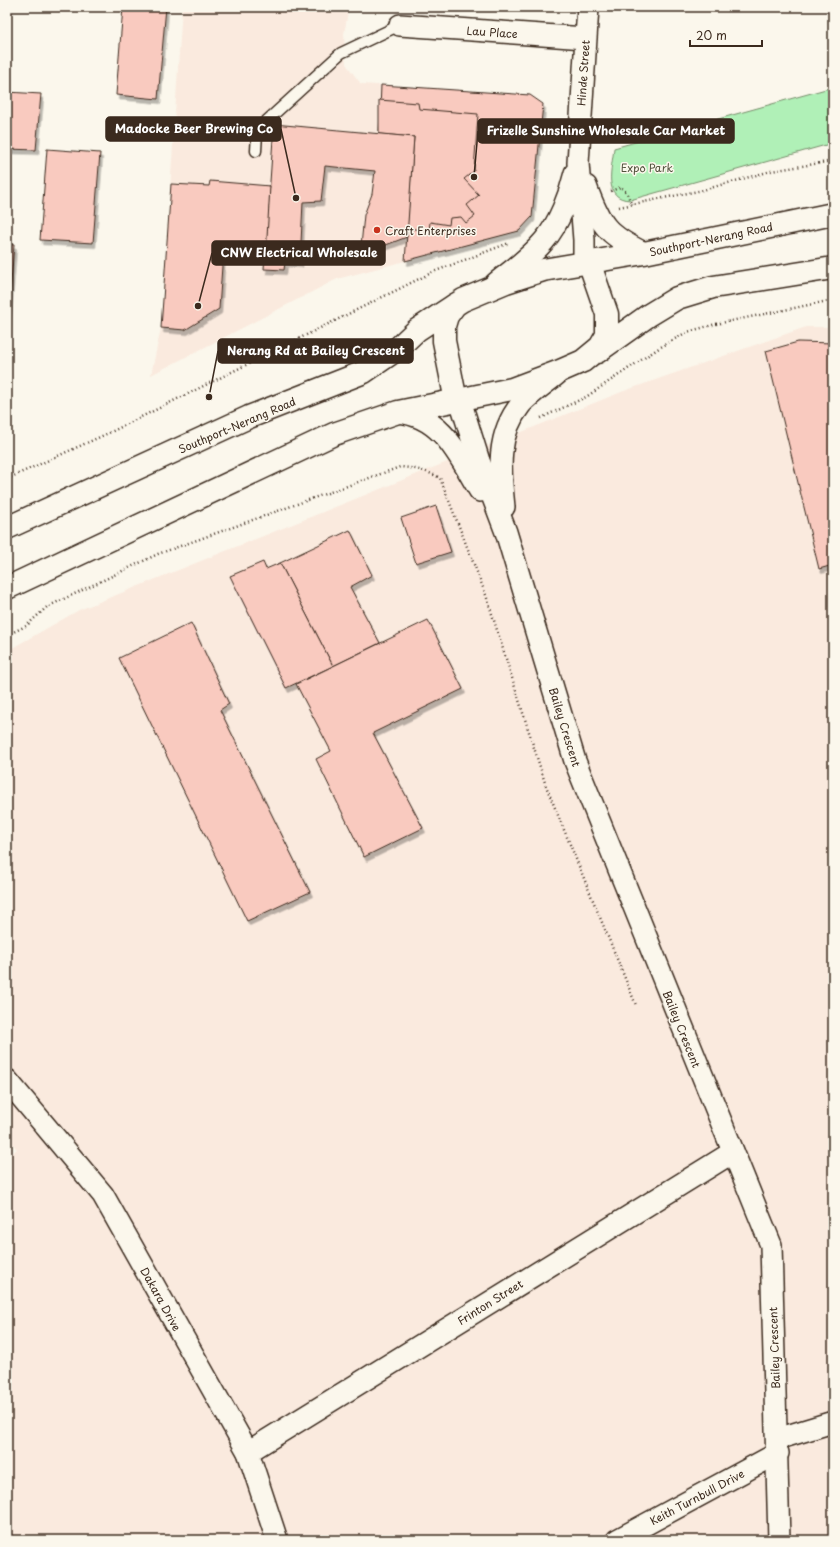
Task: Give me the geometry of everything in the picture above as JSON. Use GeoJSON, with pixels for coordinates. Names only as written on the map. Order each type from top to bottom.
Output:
{"type":"FeatureCollection","features":[{"type":"Feature","properties":{"kind":"main road","name":"Southport-Nerang Road"},"geometry":{"type":"LineString","coordinates":[[7,528],[249,417],[364,372],[396,350],[417,330],[455,305],[488,289],[543,270],[644,253],[833,214]]}},
{"type":"Feature","properties":{"kind":"main road"},"geometry":{"type":"LineString","coordinates":[[587,262],[607,314],[607,335],[600,347],[589,357]]}},
{"type":"Feature","properties":{"kind":"main road"},"geometry":{"type":"LineString","coordinates":[[7,588],[334,434],[398,412],[512,389],[560,372],[608,346],[649,315],[678,298],[713,287],[833,268]]}},
{"type":"Feature","properties":{"kind":"main road"},"geometry":{"type":"LineString","coordinates":[[455,305],[447,316],[444,326],[444,341],[458,401]]}},
{"type":"Feature","properties":{"kind":"street","name":"Hinde Street"},"geometry":{"type":"LineString","coordinates":[[587,262],[578,163],[588,7]]}},
{"type":"Feature","properties":{"kind":"street","name":"Lau Place"},"geometry":{"type":"LineString","coordinates":[[400,26],[585,38]]}},
{"type":"Feature","properties":{"kind":"street","name":"Hinde Street"},"geometry":{"type":"LineString","coordinates":[[578,163],[601,202],[608,231],[620,241],[644,253]]}},
{"type":"Feature","properties":{"kind":"street","name":"Hinde Street"},"geometry":{"type":"LineString","coordinates":[[488,289],[525,261],[545,240],[562,209],[578,163]]}},
{"type":"Feature","properties":{"kind":"street","name":"Bailey Crescent"},"geometry":{"type":"LineString","coordinates":[[506,532],[500,455],[504,436],[509,422],[522,403],[560,372]]}},
{"type":"Feature","properties":{"kind":"street","name":"Bailey Crescent"},"geometry":{"type":"LineString","coordinates":[[458,401],[506,532],[575,761],[771,1246],[778,1446],[779,1540]]}},
{"type":"Feature","properties":{"kind":"street"},"geometry":{"type":"LineString","coordinates":[[398,412],[419,416],[441,432],[506,532]]}},
{"type":"Feature","properties":{"kind":"street","name":"Dakara Drive"},"geometry":{"type":"LineString","coordinates":[[7,1080],[103,1195],[248,1452],[277,1540]]}},
{"type":"Feature","properties":{"kind":"street","name":"Frinton Street"},"geometry":{"type":"LineString","coordinates":[[248,1452],[733,1152]]}},
{"type":"Feature","properties":{"kind":"street","name":"Keith Turnbull Drive"},"geometry":{"type":"LineString","coordinates":[[617,1540],[778,1446],[833,1422]]}},
{"type":"Feature","properties":{"kind":"lane"},"geometry":{"type":"LineString","coordinates":[[256,151],[257,133],[261,126],[341,53],[400,26]]}},
{"type":"Feature","properties":{"kind":"path"},"geometry":{"type":"LineString","coordinates":[[633,204],[631,204],[627,193],[621,187],[611,190],[601,202],[614,208],[703,190],[771,171],[833,161]]}},
{"type":"Feature","properties":{"kind":"path"},"geometry":{"type":"LineString","coordinates":[[7,479],[113,431],[433,272],[490,248],[516,240]]}},
{"type":"Feature","properties":{"kind":"path"},"geometry":{"type":"LineString","coordinates":[[538,419],[586,397],[687,332],[716,324],[833,300]]}},
{"type":"Feature","properties":{"kind":"path"},"geometry":{"type":"LineString","coordinates":[[7,635],[26,626],[47,607],[102,580],[174,548],[400,468],[413,468],[429,472],[440,478],[486,595],[546,786],[636,1005]]}},
{"type":"Feature","properties":{"kind":"shaded area"},"geometry":{"type":"Polygon","coordinates":[[[182,7],[349,7],[344,34],[346,64],[361,84],[530,95],[543,104],[532,217],[519,231],[337,279],[151,375],[161,328],[182,7]]]}},
{"type":"Feature","properties":{"kind":"shaded area"},"geometry":{"type":"Polygon","coordinates":[[[806,327],[833,327],[833,1540],[7,1540],[7,1158],[17,1149],[7,1138],[7,651],[79,610],[624,391],[806,327]]]}},
{"type":"Feature","properties":{"kind":"green space","name":"Expo Park"},"geometry":{"type":"Polygon","coordinates":[[[833,87],[833,143],[630,200],[621,198],[615,194],[612,188],[611,173],[614,148],[833,87]]]}},
{"type":"Feature","properties":{"kind":"building"},"geometry":{"type":"Polygon","coordinates":[[[123,7],[166,7],[158,99],[116,95],[123,7]]]}},
{"type":"Feature","properties":{"kind":"building"},"geometry":{"type":"Polygon","coordinates":[[[381,85],[530,95],[543,104],[532,217],[519,231],[405,261],[414,137],[379,134],[381,85]]]}},
{"type":"Feature","properties":{"kind":"building"},"geometry":{"type":"Polygon","coordinates":[[[7,92],[41,94],[36,150],[7,149],[7,92]]]}},
{"type":"Feature","properties":{"kind":"building"},"geometry":{"type":"Polygon","coordinates":[[[379,100],[418,103],[419,109],[478,114],[474,171],[464,179],[479,195],[467,205],[475,216],[466,223],[461,217],[450,218],[449,225],[430,222],[429,231],[407,228],[414,137],[379,134],[379,100]]]}},
{"type":"Feature","properties":{"kind":"building"},"geometry":{"type":"Polygon","coordinates":[[[274,124],[414,137],[407,237],[378,248],[361,246],[364,215],[372,194],[375,171],[325,166],[321,201],[303,202],[300,263],[285,262],[284,270],[264,269],[274,124]]]}},
{"type":"Feature","properties":{"kind":"building"},"geometry":{"type":"Polygon","coordinates":[[[47,149],[100,153],[93,243],[40,240],[47,149]]]}},
{"type":"Feature","properties":{"kind":"building"},"geometry":{"type":"Polygon","coordinates":[[[210,181],[270,186],[266,255],[223,252],[219,309],[185,330],[161,328],[171,184],[209,186],[210,181]]]}},
{"type":"Feature","properties":{"kind":"building"},"geometry":{"type":"Polygon","coordinates":[[[7,244],[14,245],[7,333],[7,244]]]}},
{"type":"Feature","properties":{"kind":"building"},"geometry":{"type":"Polygon","coordinates":[[[798,342],[833,343],[833,565],[819,569],[766,351],[798,342]]]}},
{"type":"Feature","properties":{"kind":"building"},"geometry":{"type":"Polygon","coordinates":[[[436,506],[451,552],[416,563],[401,518],[436,506]]]}},
{"type":"Feature","properties":{"kind":"building"},"geometry":{"type":"Polygon","coordinates":[[[350,530],[372,575],[350,587],[380,643],[333,666],[280,563],[350,530]]]}},
{"type":"Feature","properties":{"kind":"building"},"geometry":{"type":"Polygon","coordinates":[[[263,562],[266,569],[280,563],[333,666],[286,688],[230,576],[263,562]]]}},
{"type":"Feature","properties":{"kind":"building"},"geometry":{"type":"Polygon","coordinates":[[[428,620],[463,689],[373,733],[423,828],[364,857],[316,759],[331,751],[296,684],[428,620]]]}},
{"type":"Feature","properties":{"kind":"building"},"geometry":{"type":"Polygon","coordinates":[[[191,623],[229,704],[220,710],[310,892],[247,921],[119,658],[191,623]]]}},
{"type":"Feature","properties":{"kind":"place","name":"Frizelle Sunshine Wholesale Car Market"},"geometry":{"type":"Point","coordinates":[474,177]}},
{"type":"Feature","properties":{"kind":"place","name":"Madocke Beer Brewing Co"},"geometry":{"type":"Point","coordinates":[296,198]}},
{"type":"Feature","properties":{"kind":"place","name":"Craft Enterprises"},"geometry":{"type":"Point","coordinates":[377,230]}},
{"type":"Feature","properties":{"kind":"place","name":"CNW Electrical Wholesale"},"geometry":{"type":"Point","coordinates":[198,306]}},
{"type":"Feature","properties":{"kind":"place","name":"Nerang Rd at Bailey Crescent"},"geometry":{"type":"Point","coordinates":[209,397]}}]}
